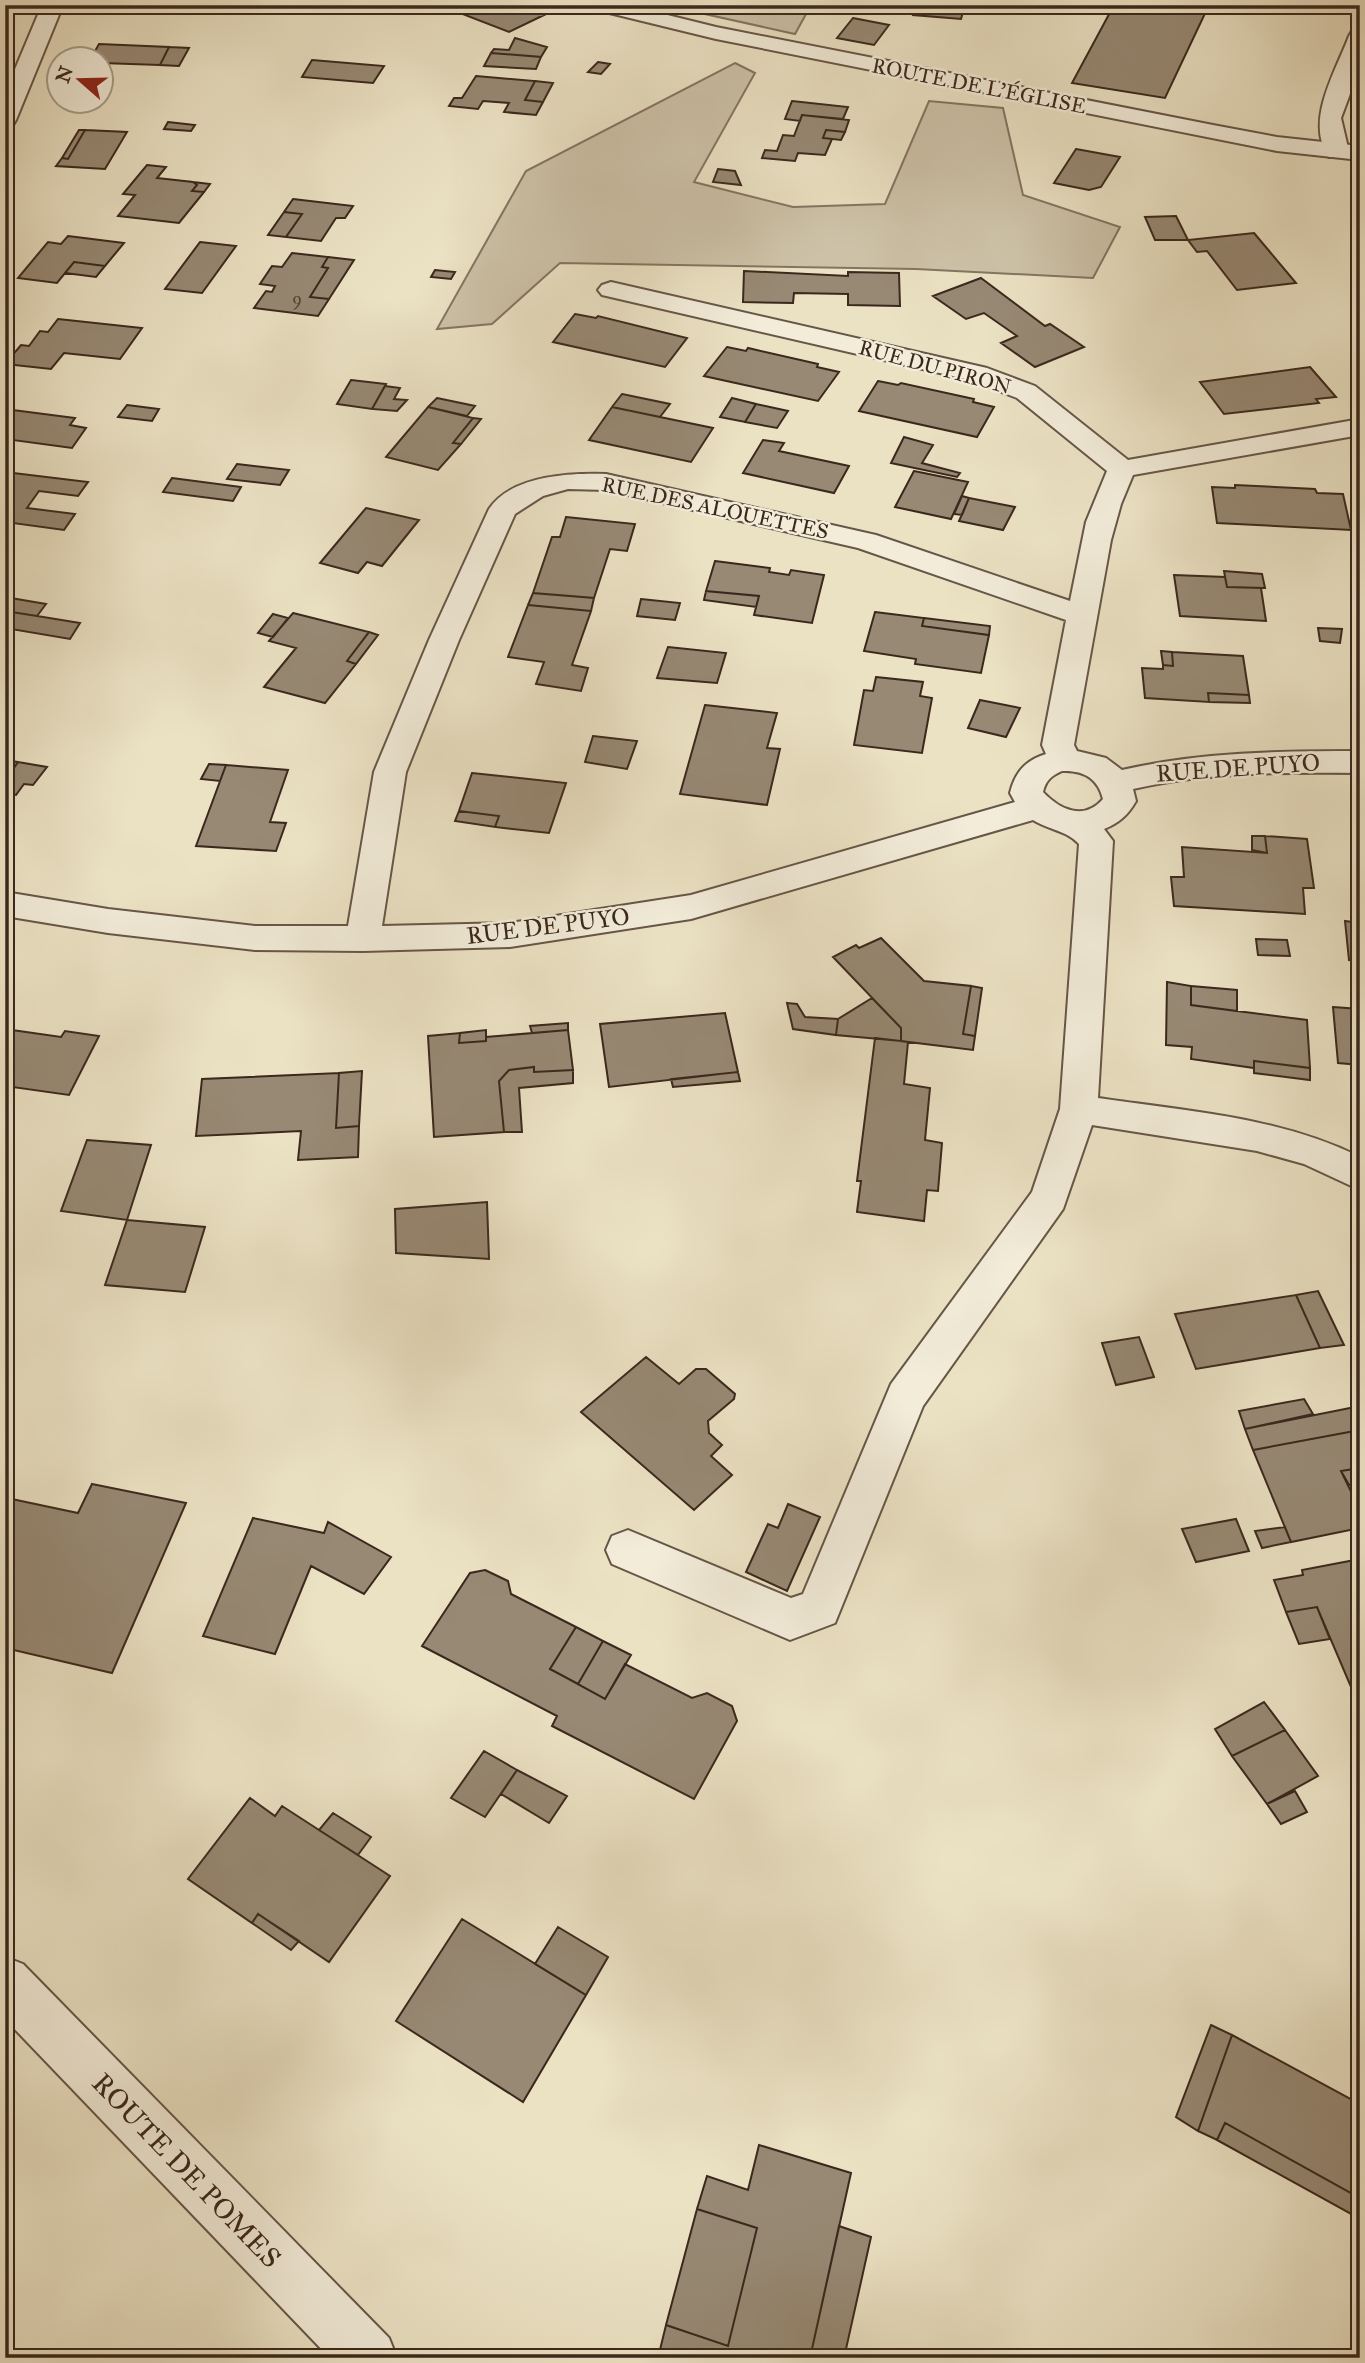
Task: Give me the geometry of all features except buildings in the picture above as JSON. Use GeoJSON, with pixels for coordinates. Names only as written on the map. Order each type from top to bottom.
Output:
{"type":"FeatureCollection","features":[{"type":"Feature","properties":{"kind":"street"},"geometry":{"type":"LineString","coordinates":[[5,120],[53,5]]}},
{"type":"Feature","properties":{"kind":"street","name":"ROUTE DE L'ÉGLISE"},"geometry":{"type":"LineString","coordinates":[[600,5],[716,33],[1213,132],[1337,152],[1360,153]]}},
{"type":"Feature","properties":{"kind":"street"},"geometry":{"type":"LineString","coordinates":[[1337,152],[1330,118],[1360,36]]}},
{"type":"Feature","properties":{"kind":"street","name":"RUE DU PIRON"},"geometry":{"type":"LineString","coordinates":[[611,290],[978,374],[1026,392],[1122,469]]}},
{"type":"Feature","properties":{"kind":"street"},"geometry":{"type":"LineString","coordinates":[[1065,760],[1058,745],[1096,541],[1108,494],[1122,469],[1360,427]]}},
{"type":"Feature","properties":{"kind":"street","name":"RUE DES ALOUETTES"},"geometry":{"type":"LineString","coordinates":[[363,939],[390,772],[503,509],[533,489],[568,481],[606,482],[853,538],[1082,615]]}},
{"type":"Feature","properties":{"kind":"street"},"geometry":{"type":"LineString","coordinates":[[1065,760],[1085,762],[1104,770],[1116,782],[1120,801],[1106,817],[1079,824],[1055,819],[1036,808],[1026,793],[1029,777],[1043,765],[1065,760]]}},
{"type":"Feature","properties":{"kind":"street","name":"RUE DE PUYO"},"geometry":{"type":"LineString","coordinates":[[1116,782],[1150,773],[1230,764],[1360,762]]}},
{"type":"Feature","properties":{"kind":"street","name":"RUE DE PUYO"},"geometry":{"type":"LineString","coordinates":[[5,904],[108,921],[255,938],[363,939],[510,935],[691,908],[1036,808]]}},
{"type":"Feature","properties":{"kind":"street"},"geometry":{"type":"LineString","coordinates":[[628,1550],[790,1619],[819,1608],[906,1397],[1049,1198],[1079,1109],[1096,842],[1079,824]]}},
{"type":"Feature","properties":{"kind":"street"},"geometry":{"type":"LineString","coordinates":[[1079,1109],[1257,1136],[1315,1152],[1360,1175]]}},
{"type":"Feature","properties":{"kind":"street","name":"ROUTE DE POMES"},"geometry":{"type":"LineString","coordinates":[[5,1982],[369,2358]]}},
{"type":"Feature","properties":{"kind":"shaded area"},"geometry":{"type":"Polygon","coordinates":[[[664,5],[811,5],[795,34],[664,5]]]}},
{"type":"Feature","properties":{"kind":"shaded area"},"geometry":{"type":"Polygon","coordinates":[[[735,63],[755,73],[694,182],[793,207],[885,204],[929,101],[1003,108],[1023,195],[1120,227],[1093,278],[916,269],[560,263],[492,324],[437,329],[526,171],[735,63]]]}}]}
